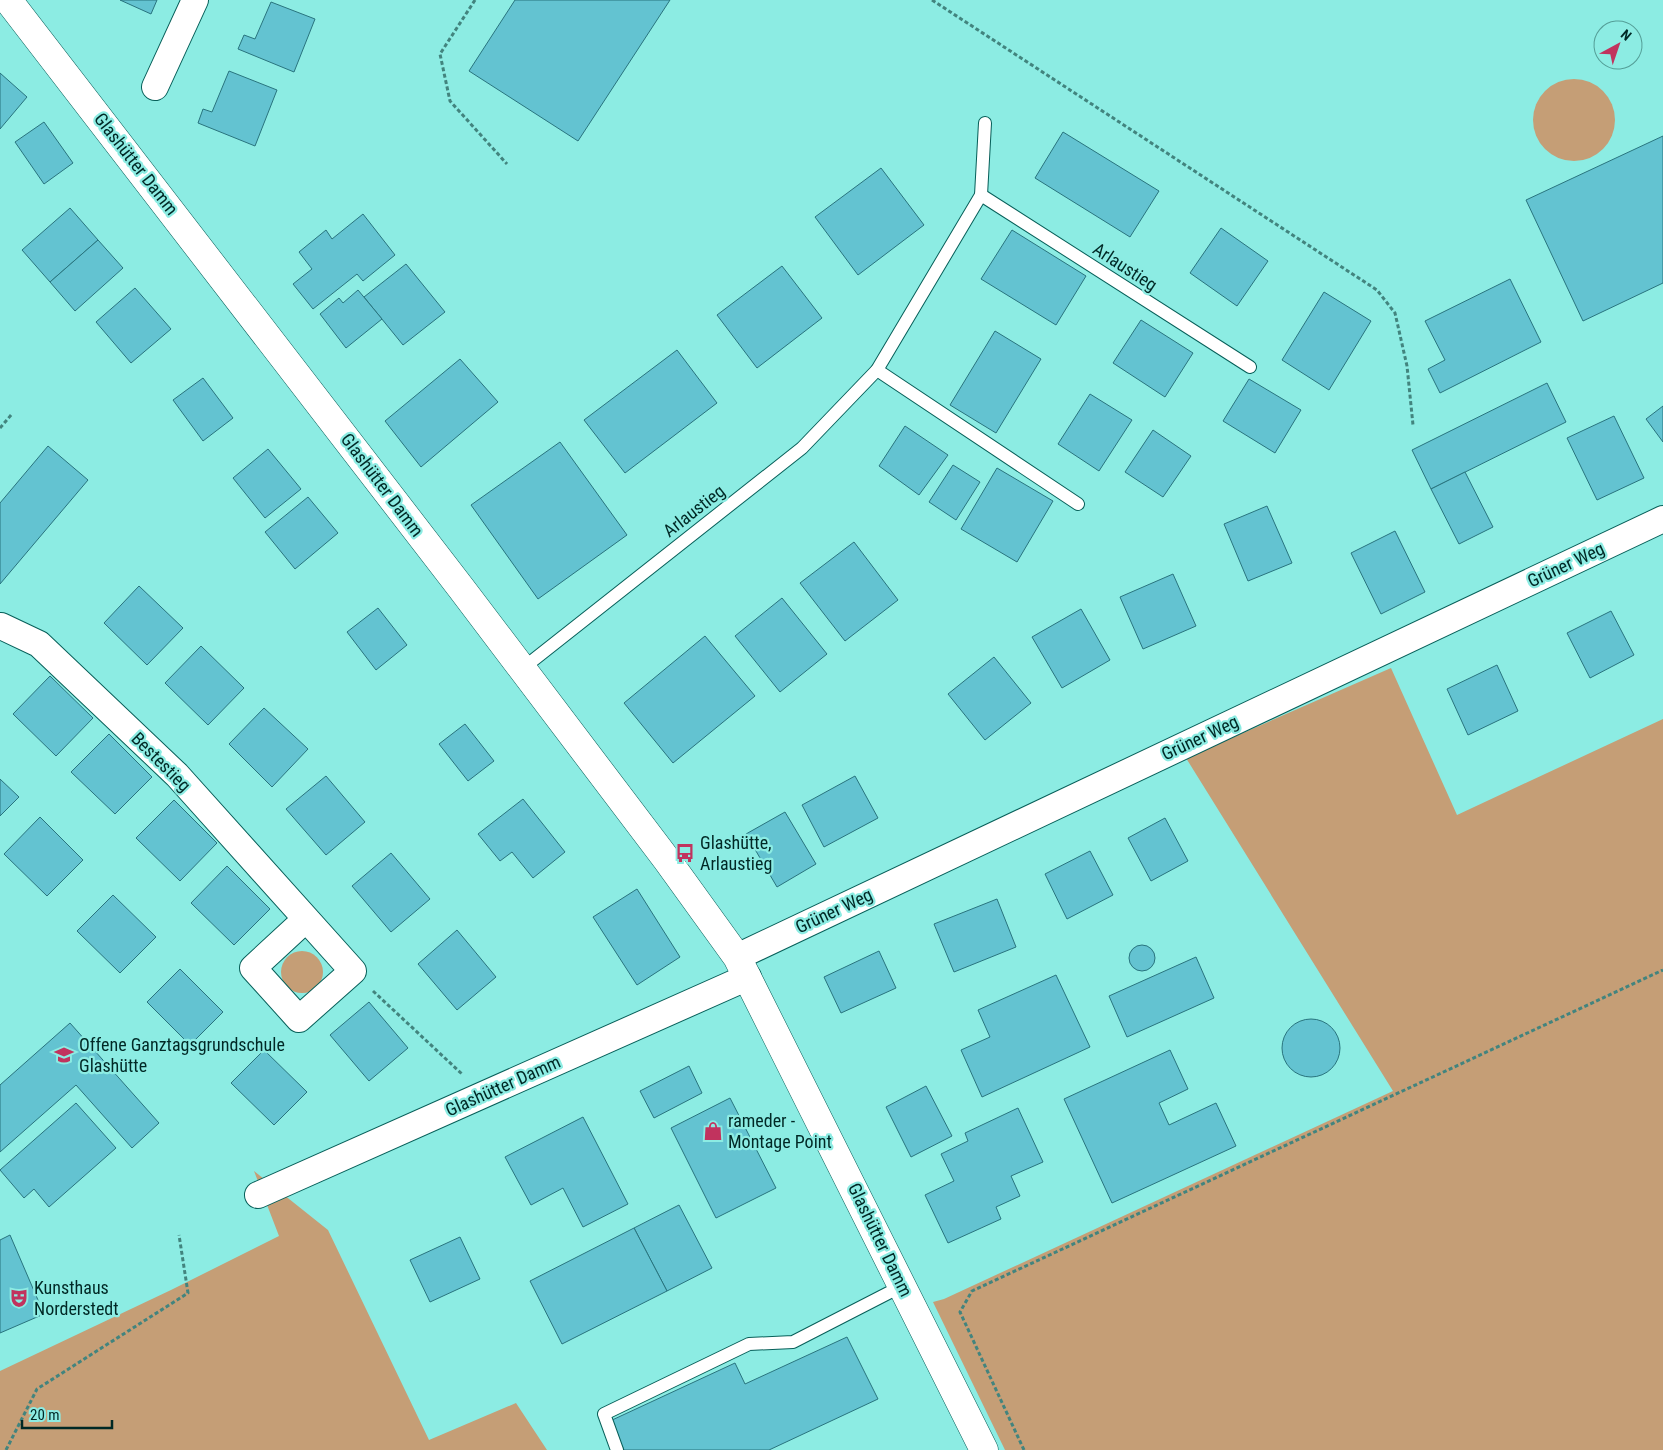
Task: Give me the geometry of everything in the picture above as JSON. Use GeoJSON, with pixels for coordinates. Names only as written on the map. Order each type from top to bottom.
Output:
{"type":"FeatureCollection","features":[{"type":"Feature","properties":{"kind":"street","name":"Glashütter Damm"},"geometry":{"type":"LineString","coordinates":[[8,0],[522,669],[743,967],[984,1450]]}},
{"type":"Feature","properties":{"kind":"street"},"geometry":{"type":"LineString","coordinates":[[155,88],[195,0]]}},
{"type":"Feature","properties":{"kind":"street","name":"Grüner Weg"},"geometry":{"type":"LineString","coordinates":[[743,967],[1663,519]]}},
{"type":"Feature","properties":{"kind":"street","name":"Bestestieg"},"geometry":{"type":"LineString","coordinates":[[0,627],[39,644],[177,775],[306,919]]}},
{"type":"Feature","properties":{"kind":"street","name":"Glashütter Damm"},"geometry":{"type":"LineString","coordinates":[[258,1195],[484,1095],[743,967]]}},
{"type":"Feature","properties":{"kind":"lane","name":"Arlaustieg"},"geometry":{"type":"LineString","coordinates":[[522,669],[802,448],[877,370],[981,196],[985,123]]}},
{"type":"Feature","properties":{"kind":"lane","name":"Arlaustieg"},"geometry":{"type":"LineString","coordinates":[[981,196],[1250,367]]}},
{"type":"Feature","properties":{"kind":"lane"},"geometry":{"type":"LineString","coordinates":[[877,370],[1078,504]]}},
{"type":"Feature","properties":{"kind":"lane"},"geometry":{"type":"LineString","coordinates":[[617,1450],[604,1414],[750,1344],[793,1342],[902,1286]]}},
{"type":"Feature","properties":{"kind":"path"},"geometry":{"type":"LineString","coordinates":[[475,0],[440,54],[450,101],[507,164]]}},
{"type":"Feature","properties":{"kind":"path"},"geometry":{"type":"LineString","coordinates":[[932,0],[1377,290],[1396,313],[1408,366],[1413,425]]}},
{"type":"Feature","properties":{"kind":"path"},"geometry":{"type":"LineString","coordinates":[[0,428],[12,414]]}},
{"type":"Feature","properties":{"kind":"path"},"geometry":{"type":"LineString","coordinates":[[1024,1450],[960,1312],[972,1291],[1663,970]]}},
{"type":"Feature","properties":{"kind":"path"},"geometry":{"type":"LineString","coordinates":[[392,1009],[484,1095]]}},
{"type":"Feature","properties":{"kind":"path"},"geometry":{"type":"LineString","coordinates":[[6,1450],[37,1389],[188,1293],[179,1235]]}},
{"type":"Feature","properties":{"kind":"shaded area"},"geometry":{"type":"Polygon","coordinates":[[[1574,79],[1590,83],[1603,91],[1611,104],[1615,120],[1611,136],[1603,149],[1590,157],[1574,161],[1558,157],[1545,149],[1537,136],[1533,120],[1537,104],[1545,91],[1558,83],[1574,79]]]}},
{"type":"Feature","properties":{"kind":"shaded area"},"geometry":{"type":"Polygon","coordinates":[[[1391,668],[1457,815],[1663,719],[1663,1450],[1005,1450],[933,1302],[944,1299],[1393,1091],[1186,758],[1391,668]]]}},
{"type":"Feature","properties":{"kind":"shaded area"},"geometry":{"type":"Polygon","coordinates":[[[302,951],[317,957],[323,972],[317,987],[302,993],[287,987],[281,972],[287,957],[302,951]]]}},
{"type":"Feature","properties":{"kind":"shaded area"},"geometry":{"type":"Polygon","coordinates":[[[254,1171],[328,1230],[429,1440],[516,1403],[547,1450],[0,1450],[0,1371],[171,1290],[279,1236],[254,1171]]]}},
{"type":"Feature","properties":{"kind":"building"},"geometry":{"type":"Polygon","coordinates":[[[120,0],[157,0],[151,14],[120,0]]]}},
{"type":"Feature","properties":{"kind":"building"},"geometry":{"type":"Polygon","coordinates":[[[515,0],[670,0],[578,141],[469,71],[515,0]]]}},
{"type":"Feature","properties":{"kind":"building"},"geometry":{"type":"Polygon","coordinates":[[[271,2],[315,19],[294,72],[238,49],[244,35],[255,39],[271,2]]]}},
{"type":"Feature","properties":{"kind":"building"},"geometry":{"type":"Polygon","coordinates":[[[229,71],[277,90],[255,146],[198,123],[203,109],[212,112],[229,71]]]}},
{"type":"Feature","properties":{"kind":"building"},"geometry":{"type":"Polygon","coordinates":[[[0,73],[27,97],[0,129],[0,73]]]}},
{"type":"Feature","properties":{"kind":"building"},"geometry":{"type":"Polygon","coordinates":[[[44,122],[73,163],[44,184],[15,142],[44,122]]]}},
{"type":"Feature","properties":{"kind":"building"},"geometry":{"type":"Polygon","coordinates":[[[1063,132],[1159,191],[1130,237],[1035,178],[1063,132]]]}},
{"type":"Feature","properties":{"kind":"building"},"geometry":{"type":"Polygon","coordinates":[[[1663,136],[1663,283],[1583,321],[1526,200],[1663,136]]]}},
{"type":"Feature","properties":{"kind":"building"},"geometry":{"type":"Polygon","coordinates":[[[881,168],[924,225],[858,275],[815,217],[881,168]]]}},
{"type":"Feature","properties":{"kind":"building"},"geometry":{"type":"Polygon","coordinates":[[[70,208],[98,240],[50,282],[22,250],[70,208]]]}},
{"type":"Feature","properties":{"kind":"building"},"geometry":{"type":"Polygon","coordinates":[[[363,214],[395,255],[363,281],[357,274],[313,309],[293,284],[312,269],[299,252],[326,230],[332,239],[363,214]]]}},
{"type":"Feature","properties":{"kind":"building"},"geometry":{"type":"Polygon","coordinates":[[[1221,228],[1268,261],[1237,306],[1190,273],[1221,228]]]}},
{"type":"Feature","properties":{"kind":"building"},"geometry":{"type":"Polygon","coordinates":[[[1012,230],[1086,276],[1056,325],[981,279],[1012,230]]]}},
{"type":"Feature","properties":{"kind":"building"},"geometry":{"type":"Polygon","coordinates":[[[98,240],[123,268],[75,311],[50,282],[98,240]]]}},
{"type":"Feature","properties":{"kind":"building"},"geometry":{"type":"Polygon","coordinates":[[[406,264],[445,312],[403,345],[364,297],[406,264]]]}},
{"type":"Feature","properties":{"kind":"building"},"geometry":{"type":"Polygon","coordinates":[[[782,266],[822,318],[757,368],[717,315],[782,266]]]}},
{"type":"Feature","properties":{"kind":"building"},"geometry":{"type":"Polygon","coordinates":[[[1510,279],[1541,342],[1440,393],[1428,369],[1445,360],[1425,321],[1510,279]]]}},
{"type":"Feature","properties":{"kind":"building"},"geometry":{"type":"Polygon","coordinates":[[[135,288],[171,329],[131,363],[96,322],[135,288]]]}},
{"type":"Feature","properties":{"kind":"building"},"geometry":{"type":"Polygon","coordinates":[[[358,290],[382,319],[346,348],[320,314],[339,298],[343,303],[358,290]]]}},
{"type":"Feature","properties":{"kind":"building"},"geometry":{"type":"Polygon","coordinates":[[[1324,292],[1371,321],[1329,390],[1282,360],[1324,292]]]}},
{"type":"Feature","properties":{"kind":"building"},"geometry":{"type":"Polygon","coordinates":[[[1141,320],[1193,353],[1165,397],[1113,363],[1141,320]]]}},
{"type":"Feature","properties":{"kind":"building"},"geometry":{"type":"Polygon","coordinates":[[[995,331],[1041,359],[996,433],[950,405],[995,331]]]}},
{"type":"Feature","properties":{"kind":"building"},"geometry":{"type":"Polygon","coordinates":[[[677,350],[717,403],[625,473],[584,420],[677,350]]]}},
{"type":"Feature","properties":{"kind":"building"},"geometry":{"type":"Polygon","coordinates":[[[460,359],[498,402],[421,467],[385,421],[460,359]]]}},
{"type":"Feature","properties":{"kind":"building"},"geometry":{"type":"Polygon","coordinates":[[[203,378],[233,418],[203,441],[173,400],[203,378]]]}},
{"type":"Feature","properties":{"kind":"building"},"geometry":{"type":"Polygon","coordinates":[[[1249,379],[1301,410],[1275,453],[1223,421],[1249,379]]]}},
{"type":"Feature","properties":{"kind":"building"},"geometry":{"type":"Polygon","coordinates":[[[1547,383],[1566,422],[1431,489],[1412,450],[1547,383]]]}},
{"type":"Feature","properties":{"kind":"building"},"geometry":{"type":"Polygon","coordinates":[[[1090,394],[1132,420],[1099,471],[1058,444],[1090,394]]]}},
{"type":"Feature","properties":{"kind":"building"},"geometry":{"type":"Polygon","coordinates":[[[1663,406],[1663,442],[1646,419],[1663,406]]]}},
{"type":"Feature","properties":{"kind":"building"},"geometry":{"type":"Polygon","coordinates":[[[1614,416],[1644,478],[1597,500],[1567,438],[1614,416]]]}},
{"type":"Feature","properties":{"kind":"building"},"geometry":{"type":"Polygon","coordinates":[[[905,426],[948,455],[919,495],[879,466],[905,426]]]}},
{"type":"Feature","properties":{"kind":"building"},"geometry":{"type":"Polygon","coordinates":[[[1153,430],[1191,456],[1163,497],[1125,472],[1153,430]]]}},
{"type":"Feature","properties":{"kind":"building"},"geometry":{"type":"Polygon","coordinates":[[[560,442],[627,535],[538,599],[471,505],[560,442]]]}},
{"type":"Feature","properties":{"kind":"building"},"geometry":{"type":"Polygon","coordinates":[[[48,446],[88,480],[0,584],[0,503],[48,446]]]}},
{"type":"Feature","properties":{"kind":"building"},"geometry":{"type":"Polygon","coordinates":[[[268,449],[301,489],[265,518],[233,478],[268,449]]]}},
{"type":"Feature","properties":{"kind":"building"},"geometry":{"type":"Polygon","coordinates":[[[953,465],[980,482],[956,520],[929,502],[953,465]]]}},
{"type":"Feature","properties":{"kind":"building"},"geometry":{"type":"Polygon","coordinates":[[[997,468],[1053,501],[1017,562],[961,529],[997,468]]]}},
{"type":"Feature","properties":{"kind":"building"},"geometry":{"type":"Polygon","coordinates":[[[1465,472],[1493,527],[1459,544],[1431,489],[1465,472]]]}},
{"type":"Feature","properties":{"kind":"building"},"geometry":{"type":"Polygon","coordinates":[[[308,497],[338,533],[295,569],[265,532],[308,497]]]}},
{"type":"Feature","properties":{"kind":"building"},"geometry":{"type":"Polygon","coordinates":[[[1267,506],[1292,563],[1248,581],[1224,524],[1267,506]]]}},
{"type":"Feature","properties":{"kind":"building"},"geometry":{"type":"Polygon","coordinates":[[[1395,531],[1425,592],[1381,614],[1351,553],[1395,531]]]}},
{"type":"Feature","properties":{"kind":"building"},"geometry":{"type":"Polygon","coordinates":[[[854,542],[898,600],[845,641],[800,583],[854,542]]]}},
{"type":"Feature","properties":{"kind":"building"},"geometry":{"type":"Polygon","coordinates":[[[1173,574],[1196,626],[1143,649],[1120,597],[1173,574]]]}},
{"type":"Feature","properties":{"kind":"building"},"geometry":{"type":"Polygon","coordinates":[[[139,586],[183,628],[147,665],[104,623],[139,586]]]}},
{"type":"Feature","properties":{"kind":"building"},"geometry":{"type":"Polygon","coordinates":[[[782,598],[827,654],[780,692],[735,636],[782,598]]]}},
{"type":"Feature","properties":{"kind":"building"},"geometry":{"type":"Polygon","coordinates":[[[378,608],[407,645],[376,670],[347,632],[378,608]]]}},
{"type":"Feature","properties":{"kind":"building"},"geometry":{"type":"Polygon","coordinates":[[[1081,609],[1110,660],[1062,688],[1032,637],[1081,609]]]}},
{"type":"Feature","properties":{"kind":"building"},"geometry":{"type":"Polygon","coordinates":[[[1611,611],[1634,655],[1590,678],[1567,633],[1611,611]]]}},
{"type":"Feature","properties":{"kind":"building"},"geometry":{"type":"Polygon","coordinates":[[[705,636],[755,696],[673,763],[624,703],[705,636]]]}},
{"type":"Feature","properties":{"kind":"building"},"geometry":{"type":"Polygon","coordinates":[[[201,646],[244,688],[208,725],[165,683],[201,646]]]}},
{"type":"Feature","properties":{"kind":"building"},"geometry":{"type":"Polygon","coordinates":[[[994,657],[1031,703],[985,740],[948,694],[994,657]]]}},
{"type":"Feature","properties":{"kind":"building"},"geometry":{"type":"Polygon","coordinates":[[[1497,665],[1518,711],[1468,735],[1447,689],[1497,665]]]}},
{"type":"Feature","properties":{"kind":"building"},"geometry":{"type":"Polygon","coordinates":[[[50,676],[93,718],[56,756],[13,714],[50,676]]]}},
{"type":"Feature","properties":{"kind":"building"},"geometry":{"type":"Polygon","coordinates":[[[264,708],[308,749],[272,787],[229,744],[264,708]]]}},
{"type":"Feature","properties":{"kind":"building"},"geometry":{"type":"Polygon","coordinates":[[[465,724],[494,761],[468,781],[439,744],[465,724]]]}},
{"type":"Feature","properties":{"kind":"building"},"geometry":{"type":"Polygon","coordinates":[[[109,734],[152,777],[115,814],[71,772],[109,734]]]}},
{"type":"Feature","properties":{"kind":"building"},"geometry":{"type":"Polygon","coordinates":[[[326,776],[365,822],[326,855],[286,809],[326,776]]]}},
{"type":"Feature","properties":{"kind":"building"},"geometry":{"type":"Polygon","coordinates":[[[855,776],[878,818],[824,847],[802,805],[855,776]]]}},
{"type":"Feature","properties":{"kind":"building"},"geometry":{"type":"Polygon","coordinates":[[[0,779],[19,797],[0,816],[0,779]]]}},
{"type":"Feature","properties":{"kind":"building"},"geometry":{"type":"Polygon","coordinates":[[[523,799],[565,852],[533,878],[512,852],[500,861],[478,834],[523,799]]]}},
{"type":"Feature","properties":{"kind":"building"},"geometry":{"type":"Polygon","coordinates":[[[174,800],[217,843],[180,881],[136,838],[174,800]]]}},
{"type":"Feature","properties":{"kind":"building"},"geometry":{"type":"Polygon","coordinates":[[[785,812],[816,864],[777,887],[746,834],[785,812]]]}},
{"type":"Feature","properties":{"kind":"building"},"geometry":{"type":"Polygon","coordinates":[[[40,817],[83,860],[47,896],[4,854],[40,817]]]}},
{"type":"Feature","properties":{"kind":"building"},"geometry":{"type":"Polygon","coordinates":[[[1165,818],[1188,861],[1151,881],[1128,838],[1165,818]]]}},
{"type":"Feature","properties":{"kind":"building"},"geometry":{"type":"Polygon","coordinates":[[[1090,851],[1113,895],[1067,919],[1045,874],[1090,851]]]}},
{"type":"Feature","properties":{"kind":"building"},"geometry":{"type":"Polygon","coordinates":[[[391,853],[430,899],[391,932],[352,886],[391,853]]]}},
{"type":"Feature","properties":{"kind":"building"},"geometry":{"type":"Polygon","coordinates":[[[227,866],[270,909],[234,945],[191,903],[227,866]]]}},
{"type":"Feature","properties":{"kind":"building"},"geometry":{"type":"Polygon","coordinates":[[[637,889],[680,957],[637,985],[593,917],[637,889]]]}},
{"type":"Feature","properties":{"kind":"building"},"geometry":{"type":"Polygon","coordinates":[[[113,895],[156,937],[120,973],[77,931],[113,895]]]}},
{"type":"Feature","properties":{"kind":"building"},"geometry":{"type":"Polygon","coordinates":[[[997,899],[1016,947],[954,972],[934,924],[997,899]]]}},
{"type":"Feature","properties":{"kind":"building"},"geometry":{"type":"Polygon","coordinates":[[[457,930],[496,977],[457,1010],[418,964],[457,930]]]}},
{"type":"Feature","properties":{"kind":"building"},"geometry":{"type":"Polygon","coordinates":[[[1142,945],[1151,949],[1155,958],[1151,967],[1142,971],[1133,967],[1129,958],[1133,949],[1142,945]]]}},
{"type":"Feature","properties":{"kind":"building"},"geometry":{"type":"Polygon","coordinates":[[[879,951],[896,988],[841,1013],[824,977],[879,951]]]}},
{"type":"Feature","properties":{"kind":"building"},"geometry":{"type":"Polygon","coordinates":[[[1196,957],[1214,998],[1127,1037],[1109,996],[1196,957]]]}},
{"type":"Feature","properties":{"kind":"building"},"geometry":{"type":"Polygon","coordinates":[[[180,969],[223,1012],[190,1045],[147,1002],[180,969]]]}},
{"type":"Feature","properties":{"kind":"building"},"geometry":{"type":"Polygon","coordinates":[[[1056,975],[1090,1047],[982,1097],[961,1050],[990,1037],[978,1010],[1056,975]]]}},
{"type":"Feature","properties":{"kind":"building"},"geometry":{"type":"Polygon","coordinates":[[[369,1002],[408,1048],[369,1081],[330,1035],[369,1002]]]}},
{"type":"Feature","properties":{"kind":"building"},"geometry":{"type":"Polygon","coordinates":[[[1305,1019],[1317,1019],[1332,1027],[1340,1042],[1340,1054],[1332,1069],[1317,1077],[1305,1077],[1290,1069],[1282,1054],[1282,1042],[1290,1027],[1305,1019]]]}},
{"type":"Feature","properties":{"kind":"building"},"geometry":{"type":"Polygon","coordinates":[[[70,1023],[159,1123],[132,1148],[76,1085],[0,1152],[0,1085],[70,1023]]]}},
{"type":"Feature","properties":{"kind":"building"},"geometry":{"type":"Polygon","coordinates":[[[264,1050],[307,1092],[274,1125],[231,1083],[264,1050]]]}},
{"type":"Feature","properties":{"kind":"building"},"geometry":{"type":"Polygon","coordinates":[[[1170,1050],[1188,1089],[1159,1103],[1169,1125],[1216,1103],[1236,1146],[1112,1203],[1064,1099],[1170,1050]]]}},
{"type":"Feature","properties":{"kind":"building"},"geometry":{"type":"Polygon","coordinates":[[[689,1066],[702,1093],[654,1118],[640,1091],[689,1066]]]}},
{"type":"Feature","properties":{"kind":"building"},"geometry":{"type":"Polygon","coordinates":[[[926,1086],[952,1136],[911,1157],[886,1107],[926,1086]]]}},
{"type":"Feature","properties":{"kind":"building"},"geometry":{"type":"Polygon","coordinates":[[[730,1098],[776,1188],[716,1218],[671,1128],[730,1098]]]}},
{"type":"Feature","properties":{"kind":"building"},"geometry":{"type":"Polygon","coordinates":[[[76,1103],[116,1148],[49,1207],[34,1189],[24,1198],[0,1170],[76,1103]]]}},
{"type":"Feature","properties":{"kind":"building"},"geometry":{"type":"Polygon","coordinates":[[[1018,1108],[1043,1162],[1011,1176],[1020,1196],[996,1207],[1001,1219],[948,1243],[925,1195],[954,1181],[941,1154],[968,1141],[965,1133],[1018,1108]]]}},
{"type":"Feature","properties":{"kind":"building"},"geometry":{"type":"Polygon","coordinates":[[[583,1117],[628,1204],[583,1227],[563,1188],[531,1205],[505,1157],[583,1117]]]}},
{"type":"Feature","properties":{"kind":"building"},"geometry":{"type":"Polygon","coordinates":[[[679,1205],[712,1268],[667,1291],[634,1228],[679,1205]]]}},
{"type":"Feature","properties":{"kind":"building"},"geometry":{"type":"Polygon","coordinates":[[[634,1228],[667,1291],[562,1344],[530,1281],[634,1228]]]}},
{"type":"Feature","properties":{"kind":"building","name":"Kunsthaus Norderstedt"},"geometry":{"type":"Polygon","coordinates":[[[10,1235],[44,1314],[0,1333],[0,1240],[10,1235]]]}},
{"type":"Feature","properties":{"kind":"building"},"geometry":{"type":"Polygon","coordinates":[[[460,1237],[480,1279],[430,1302],[410,1260],[460,1237]]]}},
{"type":"Feature","properties":{"kind":"building"},"geometry":{"type":"Polygon","coordinates":[[[847,1337],[878,1399],[769,1450],[624,1450],[610,1421],[735,1363],[745,1384],[847,1337]]]}},
{"type":"Feature","properties":{"kind":"place","name":"Glashütte, Arlaustieg"},"geometry":{"type":"Point","coordinates":[685,853]}},
{"type":"Feature","properties":{"kind":"place","name":"Offene Ganztagsgrundschule Glashütte"},"geometry":{"type":"Point","coordinates":[64,1055]}},
{"type":"Feature","properties":{"kind":"place","name":"rameder - Montage Point"},"geometry":{"type":"Point","coordinates":[713,1131]}},
{"type":"Feature","properties":{"kind":"place","name":"Kunsthaus Norderstedt"},"geometry":{"type":"Point","coordinates":[19,1298]}}]}
